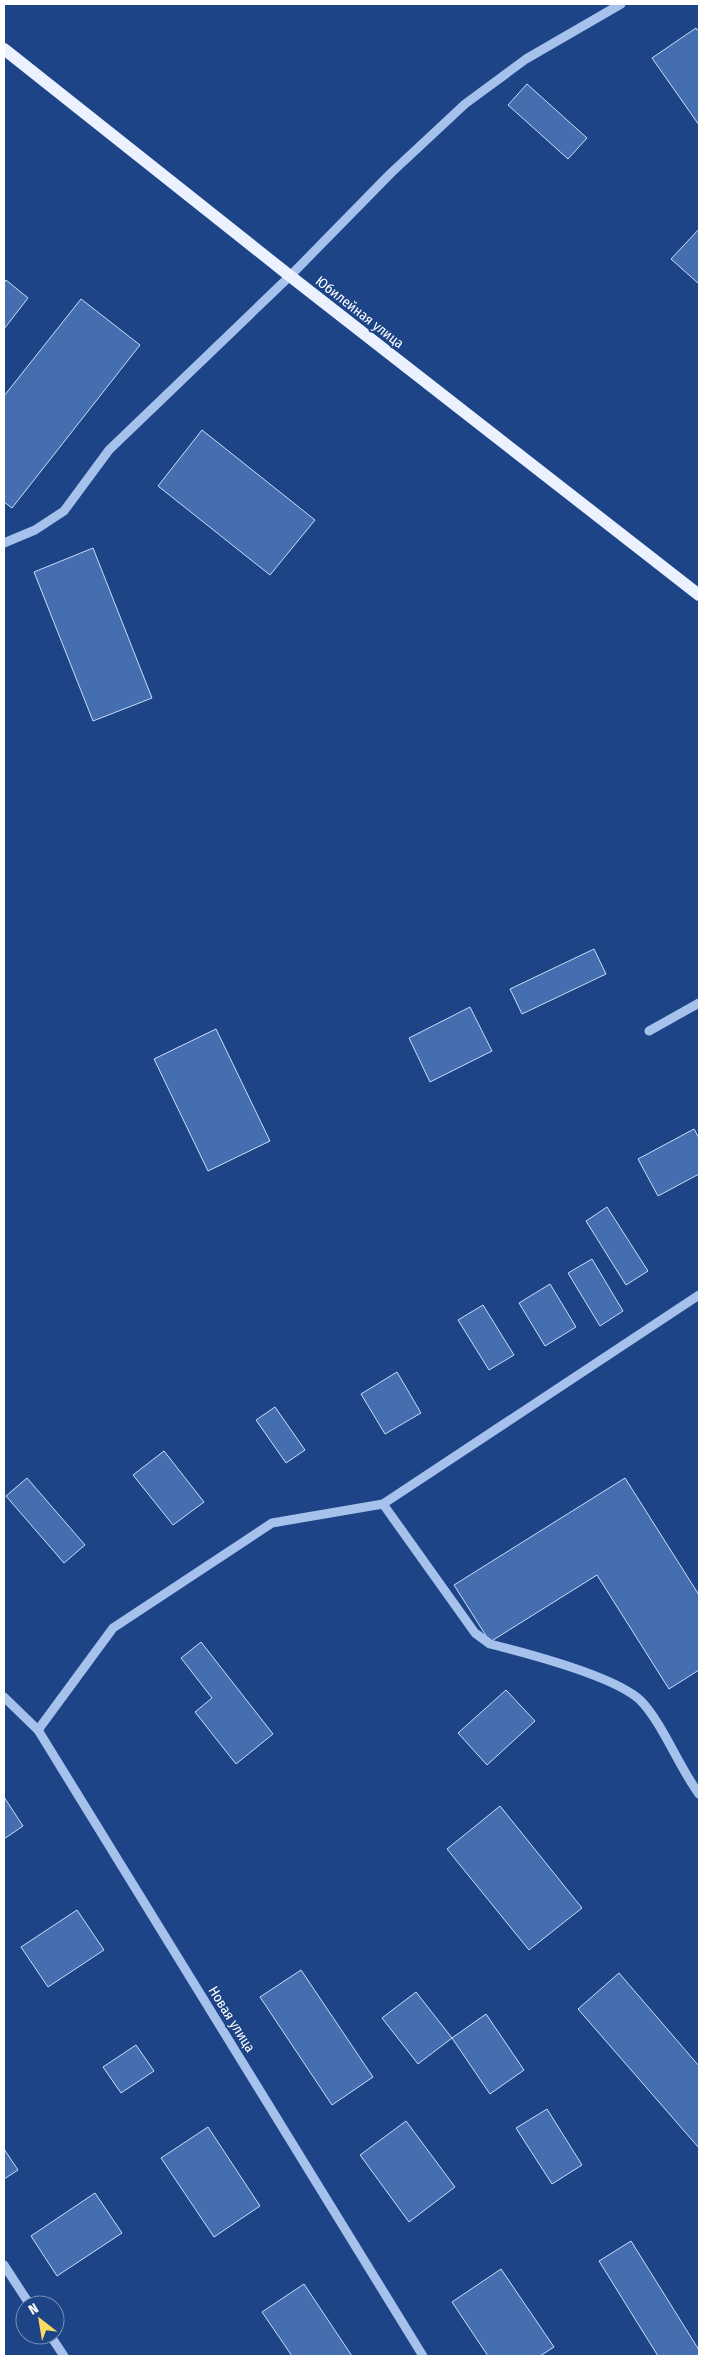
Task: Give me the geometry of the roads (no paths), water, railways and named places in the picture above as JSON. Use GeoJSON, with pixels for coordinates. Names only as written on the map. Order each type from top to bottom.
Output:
{"type":"FeatureCollection","features":[{"type":"Feature","properties":{"kind":"main road","name":"Юбилейная улица"},"geometry":{"type":"LineString","coordinates":[[4,49],[290,276],[699,595]]}},
{"type":"Feature","properties":{"kind":"street"},"geometry":{"type":"LineString","coordinates":[[4,542],[36,530],[64,511],[109,450],[290,276],[390,173],[465,104],[526,58],[621,4]]}},
{"type":"Feature","properties":{"kind":"street"},"geometry":{"type":"LineString","coordinates":[[649,1031],[699,1003]]}},
{"type":"Feature","properties":{"kind":"street"},"geometry":{"type":"LineString","coordinates":[[38,1730],[112,1628],[272,1523],[383,1504],[699,1295]]}},
{"type":"Feature","properties":{"kind":"street"},"geometry":{"type":"LineString","coordinates":[[383,1504],[475,1633],[490,1644],[612,1682],[640,1700],[699,1794]]}},
{"type":"Feature","properties":{"kind":"street","name":"Новая улица"},"geometry":{"type":"LineString","coordinates":[[5,1701],[38,1730],[423,2356]]}},
{"type":"Feature","properties":{"kind":"street"},"geometry":{"type":"LineString","coordinates":[[4,2265],[24,2295]]}},
{"type":"Feature","properties":{"kind":"street"},"geometry":{"type":"LineString","coordinates":[[57,2345],[64,2356]]}}]}
